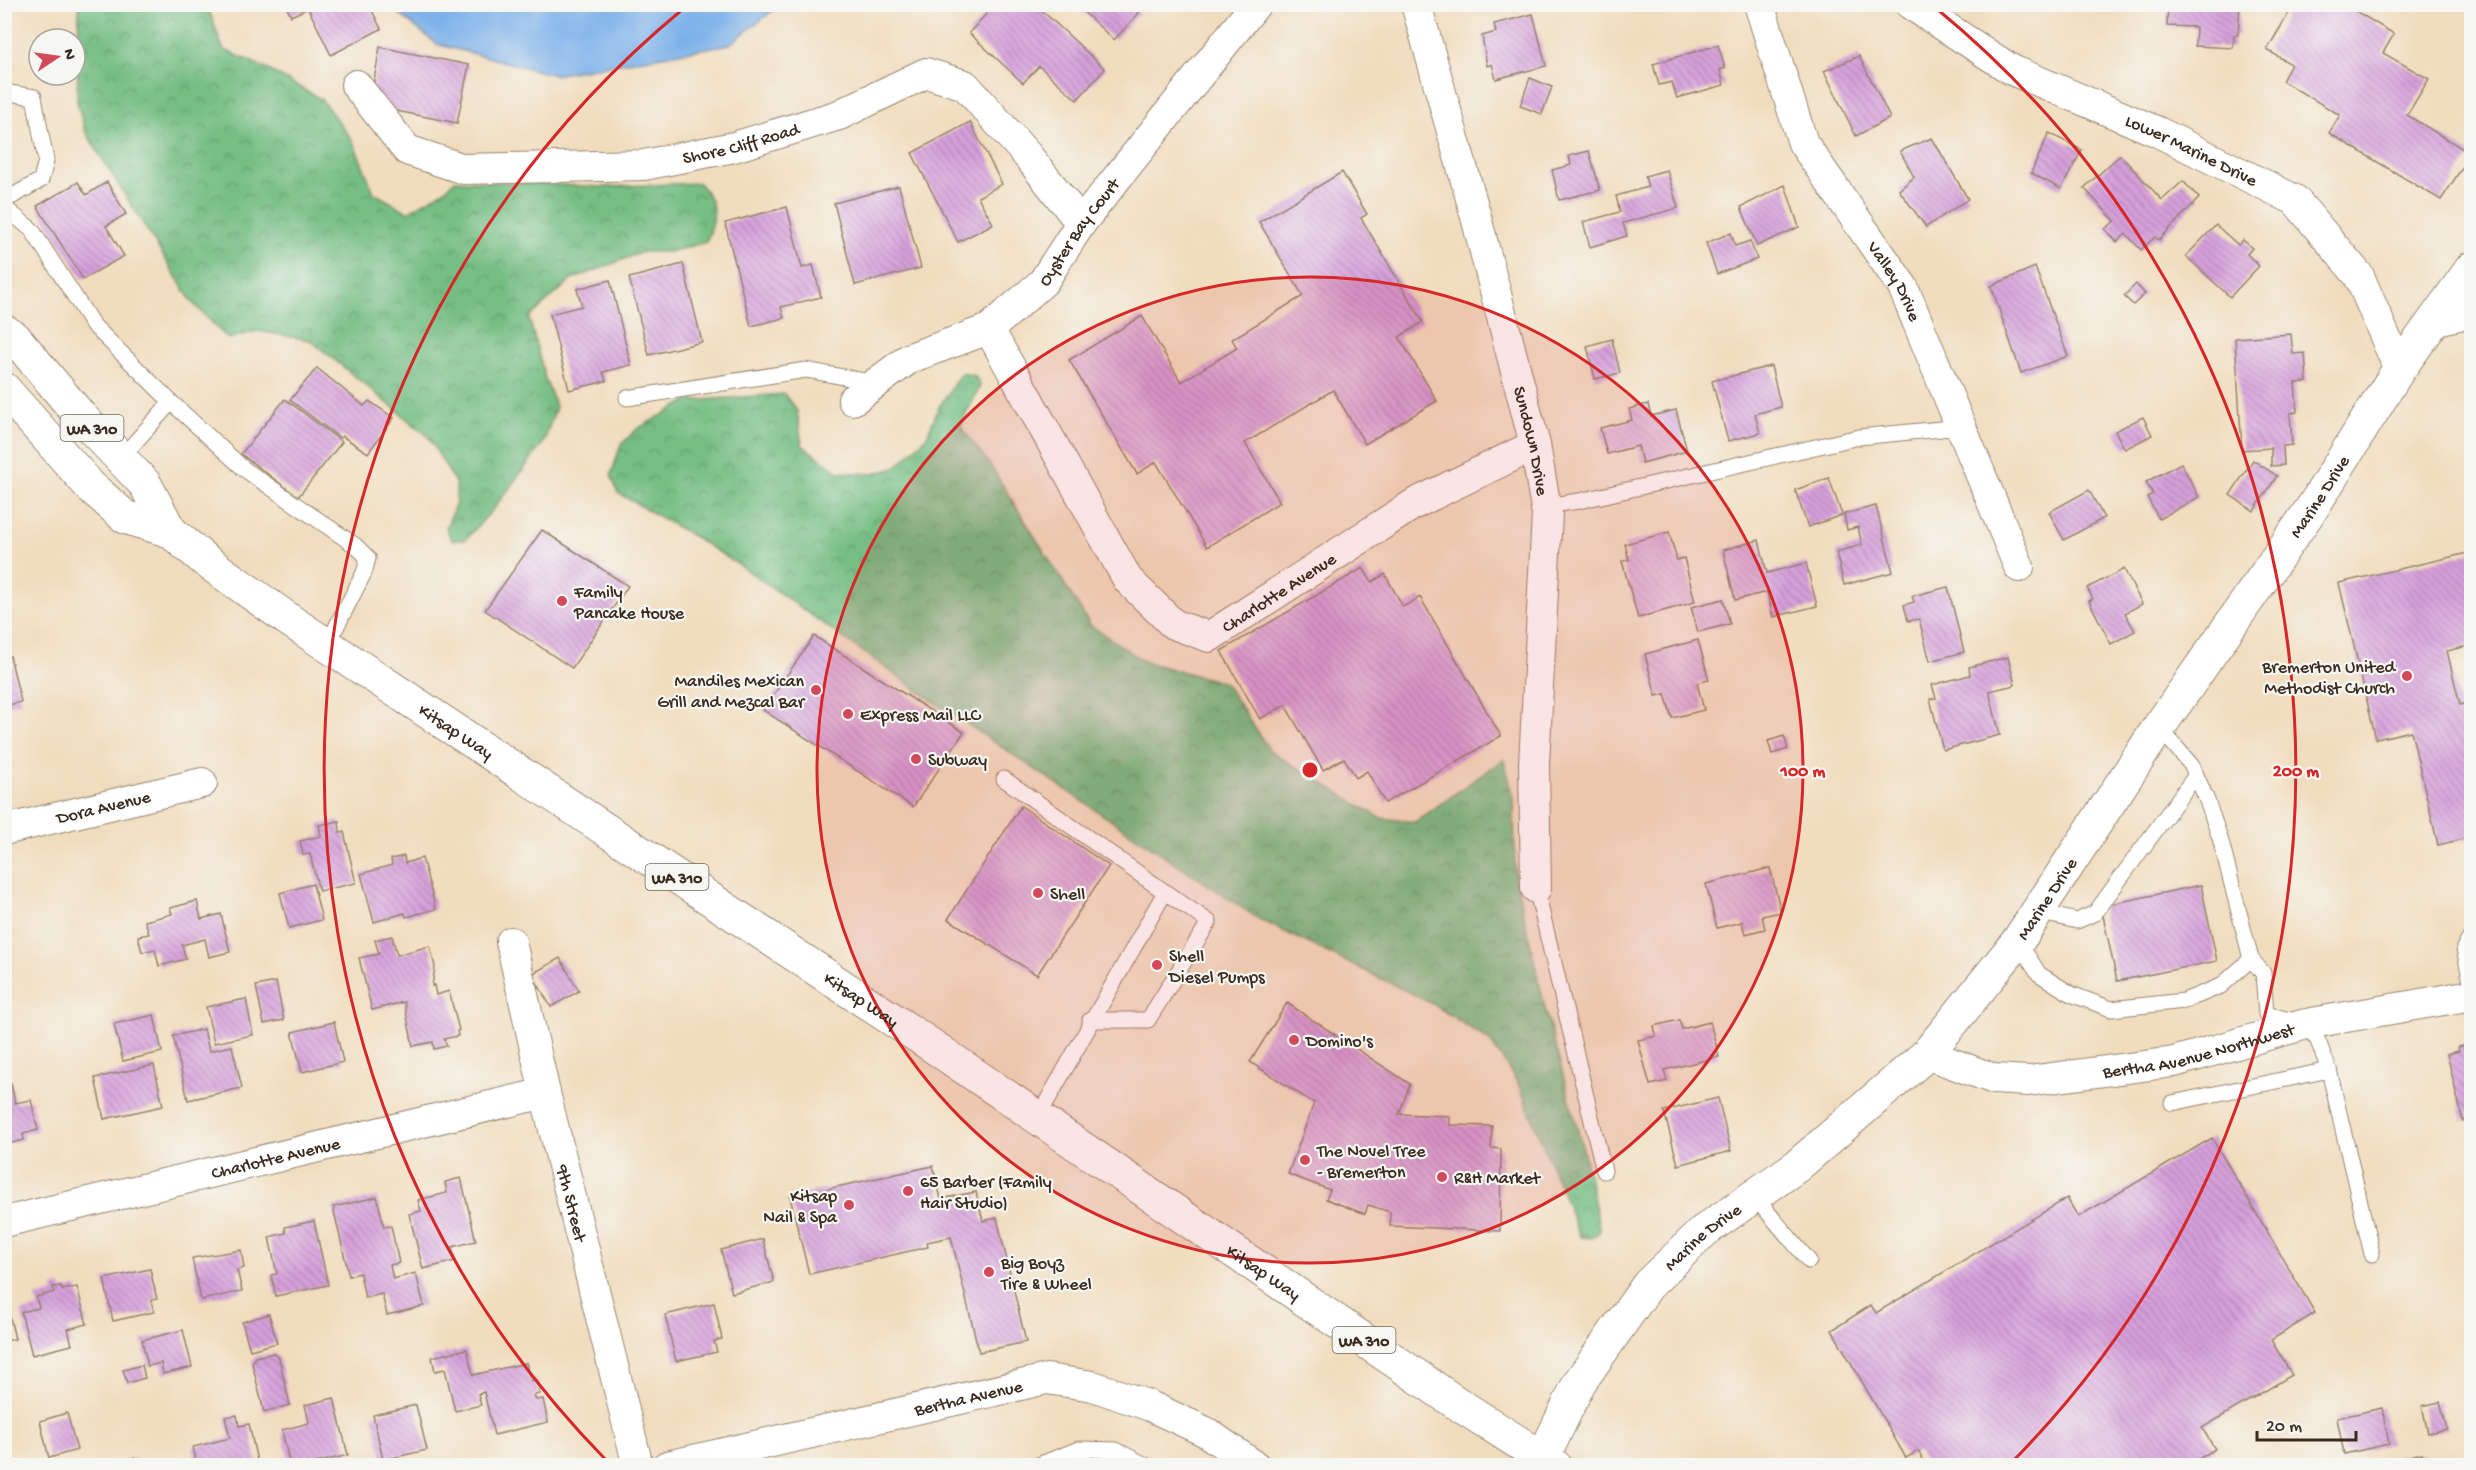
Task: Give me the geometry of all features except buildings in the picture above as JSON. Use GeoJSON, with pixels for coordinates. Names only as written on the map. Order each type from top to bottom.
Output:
{"type":"FeatureCollection","features":[{"type":"Feature","properties":{"kind":"main road","name":"Marine Drive"},"geometry":{"type":"LineString","coordinates":[[1546,1462],[1579,1383],[1648,1285],[1704,1231],[1797,1166],[1927,1054],[2018,941],[2159,726],[2314,505],[2399,369],[2472,268]]}},
{"type":"Feature","properties":{"kind":"main road","name":"Kitsap Way"},"geometry":{"type":"LineString","coordinates":[[4,331],[15,338],[120,459],[145,484],[170,531],[206,561],[327,645],[1038,1117],[1546,1462]]}},
{"type":"Feature","properties":{"kind":"main road","name":"Kitsap Way"},"geometry":{"type":"LineString","coordinates":[[4,389],[90,486],[125,517],[170,531]]}},
{"type":"Feature","properties":{"kind":"street","name":"Oyster Bay Court"},"geometry":{"type":"LineString","coordinates":[[865,391],[910,358],[989,329],[1043,282],[1081,223],[1256,4]]}},
{"type":"Feature","properties":{"kind":"street","name":"Sundown Drive"},"geometry":{"type":"LineString","coordinates":[[1416,4],[1476,213],[1535,445],[1546,506],[1534,764],[1536,888]]}},
{"type":"Feature","properties":{"kind":"street","name":"Valley Drive"},"geometry":{"type":"LineString","coordinates":[[1759,4],[1803,143],[1903,287],[2019,567]]}},
{"type":"Feature","properties":{"kind":"street","name":"Lower Marine Drive"},"geometry":{"type":"LineString","coordinates":[[1910,4],[2012,70],[2158,132],[2295,200],[2359,276],[2399,369]]}},
{"type":"Feature","properties":{"kind":"street","name":"Shore Cliff Road"},"geometry":{"type":"LineString","coordinates":[[356,85],[407,150],[464,169],[644,165],[734,147],[839,115],[926,73],[965,85],[1081,223]]}},
{"type":"Feature","properties":{"kind":"street"},"geometry":{"type":"LineString","coordinates":[[2433,321],[2472,312]]}},
{"type":"Feature","properties":{"kind":"street","name":"Charlotte Avenue"},"geometry":{"type":"LineString","coordinates":[[989,329],[1128,580],[1173,624],[1209,637],[1414,504],[1535,445]]}},
{"type":"Feature","properties":{"kind":"street","name":"Dora Avenue"},"geometry":{"type":"LineString","coordinates":[[4,830],[202,783]]}},
{"type":"Feature","properties":{"kind":"street","name":"9th Street"},"geometry":{"type":"LineString","coordinates":[[511,942],[545,1093],[638,1466]]}},
{"type":"Feature","properties":{"kind":"street","name":"Bertha Avenue Northwest"},"geometry":{"type":"LineString","coordinates":[[1927,1054],[1994,1079],[2028,1081],[2174,1062],[2306,1024],[2472,995]]}},
{"type":"Feature","properties":{"kind":"street","name":"Charlotte Avenue"},"geometry":{"type":"LineString","coordinates":[[4,1222],[545,1093]]}},
{"type":"Feature","properties":{"kind":"street","name":"Bertha Avenue"},"geometry":{"type":"LineString","coordinates":[[667,1466],[1047,1379],[1093,1386],[1150,1406],[1206,1432],[1255,1466]]}},
{"type":"Feature","properties":{"kind":"lane"},"geometry":{"type":"LineString","coordinates":[[4,92],[34,97],[46,161],[41,180],[4,201]]}},
{"type":"Feature","properties":{"kind":"lane"},"geometry":{"type":"LineString","coordinates":[[4,207],[32,230],[93,325],[171,402],[244,469],[356,546],[368,558],[364,573],[327,645]]}},
{"type":"Feature","properties":{"kind":"lane"},"geometry":{"type":"LineString","coordinates":[[627,398],[806,370],[865,391]]}},
{"type":"Feature","properties":{"kind":"lane"},"geometry":{"type":"LineString","coordinates":[[120,459],[171,402]]}},
{"type":"Feature","properties":{"kind":"lane"},"geometry":{"type":"LineString","coordinates":[[1546,506],[1579,501],[1859,437],[1961,427]]}},
{"type":"Feature","properties":{"kind":"lane"},"geometry":{"type":"LineString","coordinates":[[2159,726],[2186,758],[2196,775],[2220,838],[2251,959],[2263,973],[2266,1014],[2306,1024],[2318,1041],[2329,1070],[2372,1254]]}},
{"type":"Feature","properties":{"kind":"lane"},"geometry":{"type":"LineString","coordinates":[[2038,912],[2060,915],[2077,921],[2095,913],[2196,775]]}},
{"type":"Feature","properties":{"kind":"lane"},"geometry":{"type":"LineString","coordinates":[[1004,779],[1209,922],[1148,1020],[1090,1020]]}},
{"type":"Feature","properties":{"kind":"lane"},"geometry":{"type":"LineString","coordinates":[[1536,888],[1604,1171]]}},
{"type":"Feature","properties":{"kind":"lane"},"geometry":{"type":"LineString","coordinates":[[1038,1117],[1090,1020],[1165,892]]}},
{"type":"Feature","properties":{"kind":"lane"},"geometry":{"type":"LineString","coordinates":[[2472,934],[2464,948],[2472,987]]}},
{"type":"Feature","properties":{"kind":"lane"},"geometry":{"type":"LineString","coordinates":[[2018,941],[2039,974],[2071,994],[2111,1009],[2184,1001],[2220,986],[2251,959]]}},
{"type":"Feature","properties":{"kind":"lane"},"geometry":{"type":"LineString","coordinates":[[2172,1103],[2329,1070]]}},
{"type":"Feature","properties":{"kind":"lane"},"geometry":{"type":"LineString","coordinates":[[1754,1196],[1809,1261]]}},
{"type":"Feature","properties":{"kind":"lane"},"geometry":{"type":"LineString","coordinates":[[1036,1466],[1079,1449],[1116,1450],[1147,1466]]}},
{"type":"Feature","properties":{"kind":"green space"},"geometry":{"type":"Polygon","coordinates":[[[79,5],[207,5],[223,49],[263,67],[321,99],[353,141],[374,193],[408,212],[444,191],[455,180],[603,187],[699,183],[712,204],[713,218],[710,233],[706,242],[669,252],[642,252],[571,280],[529,318],[545,378],[556,407],[544,442],[495,507],[465,540],[452,540],[446,528],[456,503],[456,484],[428,436],[310,340],[258,331],[228,339],[192,302],[85,131],[77,102],[77,87],[87,87],[87,27],[79,27],[79,5]]]}},
{"type":"Feature","properties":{"kind":"green space"},"geometry":{"type":"Polygon","coordinates":[[[961,373],[975,376],[980,385],[961,427],[990,465],[1090,625],[1145,662],[1225,683],[1270,751],[1380,818],[1415,822],[1504,759],[1514,800],[1515,877],[1545,1008],[1585,1157],[1600,1231],[1592,1238],[1580,1237],[1518,1083],[1490,1041],[1433,1004],[1259,919],[937,704],[747,570],[618,493],[611,475],[621,445],[637,429],[687,401],[784,394],[797,411],[802,445],[838,472],[873,474],[895,468],[926,438],[939,407],[961,373]]]}},
{"type":"Feature","properties":{"kind":"water"},"geometry":{"type":"Polygon","coordinates":[[[388,5],[780,5],[730,44],[554,75],[437,44],[388,5]]]}},
{"type":"Feature","properties":{"kind":"place","name":"Family Pancake House"},"geometry":{"type":"Point","coordinates":[562,601]}},
{"type":"Feature","properties":{"kind":"place","name":"Bremerton United Methodist Church"},"geometry":{"type":"Point","coordinates":[2407,676]}},
{"type":"Feature","properties":{"kind":"place","name":"Mandiles Mexican Grill and Mezcal Bar"},"geometry":{"type":"Point","coordinates":[816,690]}},
{"type":"Feature","properties":{"kind":"place","name":"Express Mail LLC"},"geometry":{"type":"Point","coordinates":[848,714]}},
{"type":"Feature","properties":{"kind":"place","name":"Subway"},"geometry":{"type":"Point","coordinates":[916,759]}},
{"type":"Feature","properties":{"kind":"place","name":"Shell"},"geometry":{"type":"Point","coordinates":[1038,893]}},
{"type":"Feature","properties":{"kind":"place","name":"Shell Diesel Pumps"},"geometry":{"type":"Point","coordinates":[1157,965]}},
{"type":"Feature","properties":{"kind":"place","name":"Domino's"},"geometry":{"type":"Point","coordinates":[1294,1040]}},
{"type":"Feature","properties":{"kind":"place","name":"The Novel Tree - Bremerton"},"geometry":{"type":"Point","coordinates":[1305,1160]}},
{"type":"Feature","properties":{"kind":"place","name":"R&H Market"},"geometry":{"type":"Point","coordinates":[1442,1177]}},
{"type":"Feature","properties":{"kind":"place","name":"65 Barber (Family Hair Studio)"},"geometry":{"type":"Point","coordinates":[908,1191]}},
{"type":"Feature","properties":{"kind":"place","name":"Kitsap Nail & Spa"},"geometry":{"type":"Point","coordinates":[849,1205]}},
{"type":"Feature","properties":{"kind":"place","name":"Big Boyz Tire & Wheel"},"geometry":{"type":"Point","coordinates":[989,1272]}}]}
